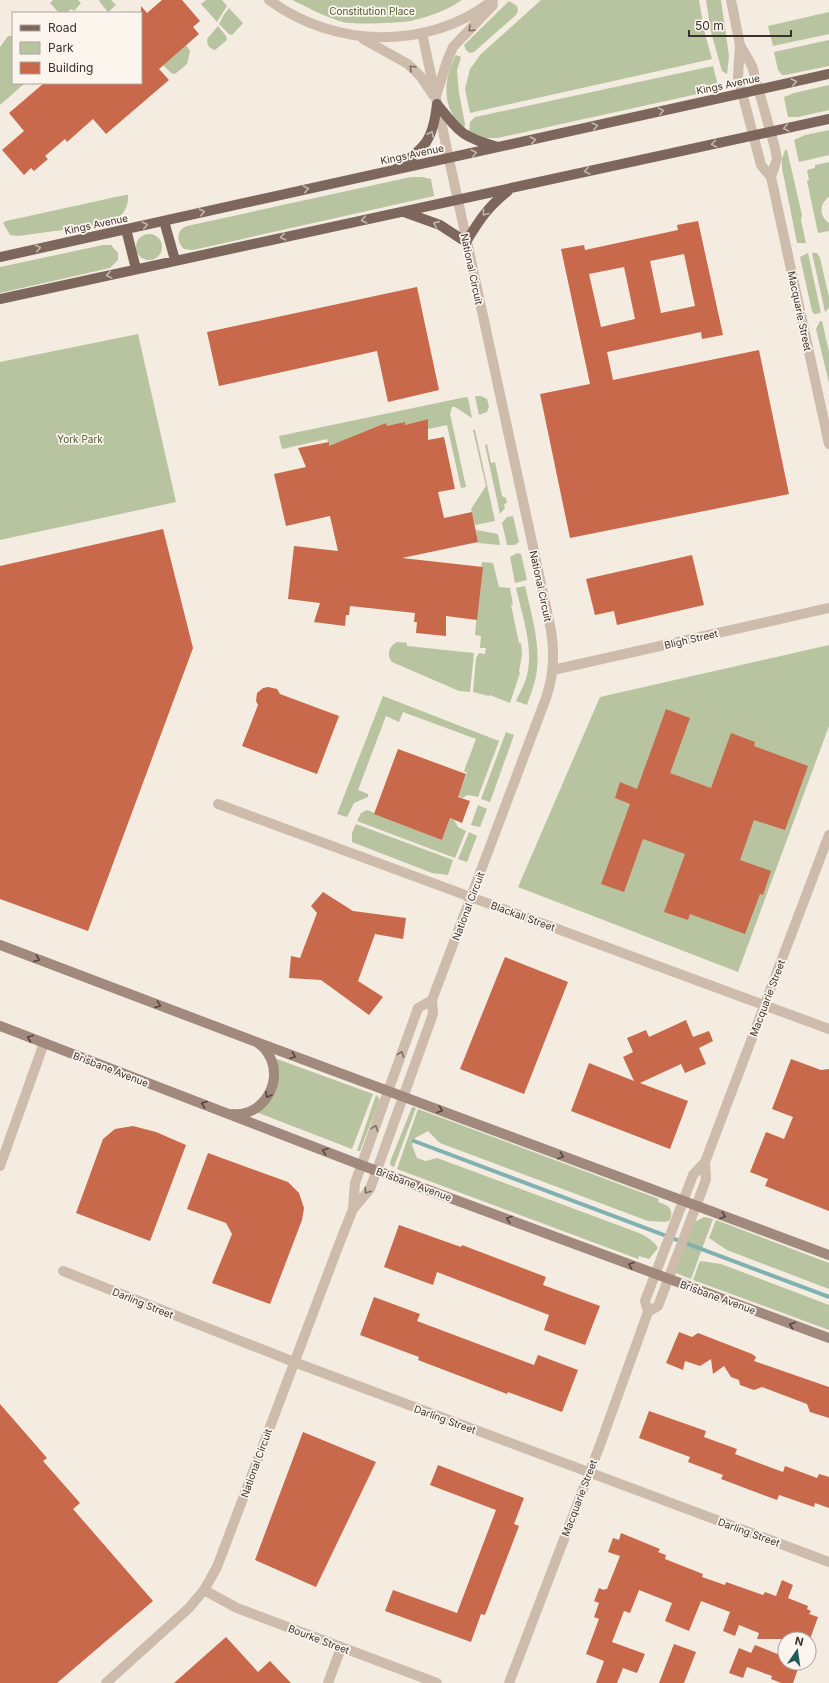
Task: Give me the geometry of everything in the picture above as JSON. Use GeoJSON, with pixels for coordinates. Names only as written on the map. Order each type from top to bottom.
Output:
{"type":"FeatureCollection","features":[{"type":"Feature","properties":{"kind":"main road","name":"Kings Avenue"},"geometry":{"type":"LineString","coordinates":[[0,256],[500,148],[829,74]]}},
{"type":"Feature","properties":{"kind":"main road"},"geometry":{"type":"LineString","coordinates":[[436,101],[455,127],[464,135],[500,148]]}},
{"type":"Feature","properties":{"kind":"main road"},"geometry":{"type":"LineString","coordinates":[[393,170],[415,155],[428,140],[434,127],[436,101]]}},
{"type":"Feature","properties":{"kind":"main road"},"geometry":{"type":"LineString","coordinates":[[0,299],[175,260],[457,201],[829,119]]}},
{"type":"Feature","properties":{"kind":"main road"},"geometry":{"type":"LineString","coordinates":[[402,212],[440,225],[466,242],[483,214],[510,189]]}},
{"type":"Feature","properties":{"kind":"main road"},"geometry":{"type":"LineString","coordinates":[[164,221],[175,260]]}},
{"type":"Feature","properties":{"kind":"main road"},"geometry":{"type":"LineString","coordinates":[[126,230],[136,269]]}},
{"type":"Feature","properties":{"kind":"main road"},"geometry":{"type":"LineString","coordinates":[[0,945],[250,1040],[829,1255]]}},
{"type":"Feature","properties":{"kind":"main road","name":"Brisbane Avenue"},"geometry":{"type":"LineString","coordinates":[[0,1026],[361,1165],[829,1338]]}},
{"type":"Feature","properties":{"kind":"main road"},"geometry":{"type":"LineString","coordinates":[[230,1114],[243,1114],[255,1109],[269,1095],[274,1082],[274,1069],[270,1056],[262,1046],[250,1040]]}},
{"type":"Feature","properties":{"kind":"street"},"geometry":{"type":"LineString","coordinates":[[269,0],[297,18],[316,26],[356,36],[382,38],[422,33],[456,22],[495,0]]}},
{"type":"Feature","properties":{"kind":"street"},"geometry":{"type":"LineString","coordinates":[[436,101],[447,61],[453,47],[483,17],[495,0]]}},
{"type":"Feature","properties":{"kind":"street"},"geometry":{"type":"LineString","coordinates":[[731,0],[740,45]]}},
{"type":"Feature","properties":{"kind":"street","name":"National Circuit"},"geometry":{"type":"LineString","coordinates":[[106,1683],[183,1614],[204,1590],[217,1567],[353,1210],[370,1188],[377,1170],[433,1014],[432,1000],[543,706],[553,670],[554,649],[551,630],[457,201],[422,33]]}},
{"type":"Feature","properties":{"kind":"street"},"geometry":{"type":"LineString","coordinates":[[356,36],[408,64],[421,78],[436,101]]}},
{"type":"Feature","properties":{"kind":"street","name":"Macquarie Street"},"geometry":{"type":"LineString","coordinates":[[740,45],[751,63],[777,159],[771,177]]}},
{"type":"Feature","properties":{"kind":"street","name":"Macquarie Street"},"geometry":{"type":"LineString","coordinates":[[740,45],[737,73],[761,165],[771,177],[829,444]]}},
{"type":"Feature","properties":{"kind":"street","name":"Bligh Street"},"geometry":{"type":"LineString","coordinates":[[553,670],[829,608]]}},
{"type":"Feature","properties":{"kind":"street","name":"Blackall Street"},"geometry":{"type":"LineString","coordinates":[[218,804],[829,1029]]}},
{"type":"Feature","properties":{"kind":"street","name":"Macquarie Street"},"geometry":{"type":"LineString","coordinates":[[509,1683],[648,1312],[645,1301],[664,1250],[693,1175],[705,1162],[829,835]]}},
{"type":"Feature","properties":{"kind":"street","name":"National Circuit"},"geometry":{"type":"LineString","coordinates":[[353,1210],[355,1183],[418,1008],[432,1000]]}},
{"type":"Feature","properties":{"kind":"street"},"geometry":{"type":"LineString","coordinates":[[0,1166],[44,1043]]}},
{"type":"Feature","properties":{"kind":"street","name":"Macquarie Street"},"geometry":{"type":"LineString","coordinates":[[648,1312],[658,1306],[696,1206],[706,1179],[705,1162]]}},
{"type":"Feature","properties":{"kind":"street","name":"Darling Street"},"geometry":{"type":"LineString","coordinates":[[63,1271],[294,1362],[829,1562]]}},
{"type":"Feature","properties":{"kind":"street","name":"Bourke Street"},"geometry":{"type":"LineString","coordinates":[[204,1590],[237,1608],[437,1683]]}},
{"type":"Feature","properties":{"kind":"street"},"geometry":{"type":"LineString","coordinates":[[328,1683],[341,1648]]}},
{"type":"Feature","properties":{"kind":"green space"},"geometry":{"type":"Polygon","coordinates":[[[53,0],[78,0],[81,3],[74,11],[71,9],[68,12],[58,12],[50,3],[53,0]]]}},
{"type":"Feature","properties":{"kind":"green space"},"geometry":{"type":"Polygon","coordinates":[[[111,0],[116,5],[108,12],[99,1],[111,0]]]}},
{"type":"Feature","properties":{"kind":"green space"},"geometry":{"type":"Polygon","coordinates":[[[206,0],[222,0],[227,6],[217,22],[201,4],[206,0]]]}},
{"type":"Feature","properties":{"kind":"green space","name":"Constitution Place"},"geometry":{"type":"Polygon","coordinates":[[[292,0],[462,0],[438,13],[411,21],[367,24],[349,23],[336,20],[292,0]]]}},
{"type":"Feature","properties":{"kind":"green space"},"geometry":{"type":"Polygon","coordinates":[[[541,0],[699,0],[705,34],[712,59],[470,113],[465,89],[470,69],[481,54],[541,0]]]}},
{"type":"Feature","properties":{"kind":"green space"},"geometry":{"type":"Polygon","coordinates":[[[706,0],[721,0],[729,56],[727,74],[722,71],[711,32],[706,0]]]}},
{"type":"Feature","properties":{"kind":"green space"},"geometry":{"type":"Polygon","coordinates":[[[509,1],[517,6],[518,11],[516,15],[474,52],[470,53],[466,50],[464,45],[509,1]]]}},
{"type":"Feature","properties":{"kind":"green space"},"geometry":{"type":"Polygon","coordinates":[[[229,8],[243,23],[232,35],[219,24],[229,8]]]}},
{"type":"Feature","properties":{"kind":"green space"},"geometry":{"type":"Polygon","coordinates":[[[829,12],[829,34],[773,46],[768,26],[829,12]]]}},
{"type":"Feature","properties":{"kind":"green space"},"geometry":{"type":"Polygon","coordinates":[[[218,26],[226,36],[227,40],[215,50],[211,49],[207,43],[207,39],[218,26]]]}},
{"type":"Feature","properties":{"kind":"green space"},"geometry":{"type":"Polygon","coordinates":[[[8,36],[12,36],[12,84],[24,84],[0,105],[0,47],[8,36]]]}},
{"type":"Feature","properties":{"kind":"green space"},"geometry":{"type":"Polygon","coordinates":[[[829,40],[829,66],[785,75],[782,75],[778,70],[774,52],[829,40]]]}},
{"type":"Feature","properties":{"kind":"green space"},"geometry":{"type":"Polygon","coordinates":[[[186,45],[190,51],[187,64],[175,74],[171,73],[163,65],[186,45]]]}},
{"type":"Feature","properties":{"kind":"green space"},"geometry":{"type":"Polygon","coordinates":[[[456,55],[461,57],[457,70],[459,93],[465,124],[464,130],[456,121],[447,101],[446,93],[450,69],[456,55]]]}},
{"type":"Feature","properties":{"kind":"green space"},"geometry":{"type":"Polygon","coordinates":[[[713,66],[718,86],[702,93],[498,138],[483,138],[469,133],[470,122],[475,117],[713,66]]]}},
{"type":"Feature","properties":{"kind":"green space"},"geometry":{"type":"Polygon","coordinates":[[[829,85],[829,110],[798,117],[788,117],[784,97],[794,93],[829,85]]]}},
{"type":"Feature","properties":{"kind":"green space"},"geometry":{"type":"Polygon","coordinates":[[[829,130],[829,155],[799,162],[794,140],[805,135],[829,130]]]}},
{"type":"Feature","properties":{"kind":"green space"},"geometry":{"type":"Polygon","coordinates":[[[785,150],[787,150],[802,215],[801,220],[806,243],[797,243],[782,168],[782,159],[785,150]]]}},
{"type":"Feature","properties":{"kind":"green space"},"geometry":{"type":"Polygon","coordinates":[[[829,162],[829,197],[823,203],[822,214],[829,223],[829,231],[818,233],[807,181],[809,180],[807,170],[815,168],[815,165],[829,162]]]}},
{"type":"Feature","properties":{"kind":"green space"},"geometry":{"type":"Polygon","coordinates":[[[411,177],[431,179],[434,196],[193,250],[184,249],[179,240],[179,233],[187,226],[411,177]]]}},
{"type":"Feature","properties":{"kind":"green space"},"geometry":{"type":"Polygon","coordinates":[[[128,195],[128,200],[123,213],[120,217],[107,224],[18,236],[10,235],[3,223],[6,221],[128,195]]]}},
{"type":"Feature","properties":{"kind":"green space"},"geometry":{"type":"Polygon","coordinates":[[[149,234],[158,238],[162,247],[158,256],[149,260],[140,256],[136,247],[140,238],[149,234]]]}},
{"type":"Feature","properties":{"kind":"green space"},"geometry":{"type":"Polygon","coordinates":[[[103,245],[111,245],[118,253],[118,260],[110,268],[0,293],[0,267],[103,245]]]}},
{"type":"Feature","properties":{"kind":"green space"},"geometry":{"type":"Polygon","coordinates":[[[808,253],[821,313],[814,314],[812,311],[800,257],[808,253]]]}},
{"type":"Feature","properties":{"kind":"green space"},"geometry":{"type":"Polygon","coordinates":[[[812,253],[817,253],[820,258],[829,297],[829,308],[825,312],[812,253]]]}},
{"type":"Feature","properties":{"kind":"green space"},"geometry":{"type":"Polygon","coordinates":[[[820,321],[822,321],[829,352],[829,383],[816,329],[820,321]]]}},
{"type":"Feature","properties":{"kind":"green space","name":"York Park"},"geometry":{"type":"Polygon","coordinates":[[[138,334],[176,502],[0,540],[0,362],[138,334]]]}},
{"type":"Feature","properties":{"kind":"green space"},"geometry":{"type":"Polygon","coordinates":[[[475,396],[481,396],[487,399],[489,407],[487,412],[479,415],[475,396]]]}},
{"type":"Feature","properties":{"kind":"green space"},"geometry":{"type":"Polygon","coordinates":[[[466,397],[468,398],[472,418],[455,407],[452,407],[450,414],[466,487],[461,488],[447,425],[428,429],[428,419],[405,425],[404,422],[398,424],[392,448],[386,423],[331,452],[327,439],[282,449],[279,436],[466,397]]]}},
{"type":"Feature","properties":{"kind":"green space"},"geometry":{"type":"Polygon","coordinates":[[[473,430],[475,430],[495,521],[475,525],[471,509],[486,486],[473,430]]]}},
{"type":"Feature","properties":{"kind":"green space"},"geometry":{"type":"Polygon","coordinates":[[[487,444],[491,463],[495,462],[502,496],[506,498],[507,503],[504,504],[505,508],[500,514],[485,445],[487,444]]]}},
{"type":"Feature","properties":{"kind":"green space"},"geometry":{"type":"Polygon","coordinates":[[[513,516],[519,542],[515,545],[507,545],[502,523],[507,517],[513,516]]]}},
{"type":"Feature","properties":{"kind":"green space"},"geometry":{"type":"Polygon","coordinates":[[[476,530],[498,534],[500,545],[478,543],[476,530]]]}},
{"type":"Feature","properties":{"kind":"green space"},"geometry":{"type":"Polygon","coordinates":[[[517,553],[521,554],[527,580],[515,583],[510,557],[517,553]]]}},
{"type":"Feature","properties":{"kind":"green space"},"geometry":{"type":"Polygon","coordinates":[[[482,562],[493,563],[499,587],[510,588],[513,605],[511,605],[519,643],[521,643],[522,654],[520,673],[510,703],[490,695],[473,692],[476,658],[479,653],[485,654],[486,648],[480,648],[481,636],[475,635],[482,562]]]}},
{"type":"Feature","properties":{"kind":"green space"},"geometry":{"type":"Polygon","coordinates":[[[525,586],[534,627],[538,659],[536,678],[527,705],[516,701],[525,682],[529,664],[528,642],[516,588],[525,586]]]}},
{"type":"Feature","properties":{"kind":"green space"},"geometry":{"type":"Polygon","coordinates":[[[398,642],[407,643],[407,646],[474,653],[470,692],[459,691],[392,662],[389,656],[389,650],[392,645],[398,642]]]}},
{"type":"Feature","properties":{"kind":"green space"},"geometry":{"type":"Polygon","coordinates":[[[829,645],[829,726],[738,972],[518,887],[600,697],[829,645]]]}},
{"type":"Feature","properties":{"kind":"green space"},"geometry":{"type":"Polygon","coordinates":[[[383,696],[499,741],[478,797],[468,795],[462,798],[458,796],[467,773],[464,771],[476,739],[403,712],[399,722],[386,716],[358,790],[368,794],[368,797],[354,803],[347,817],[337,814],[383,696]]]}},
{"type":"Feature","properties":{"kind":"green space"},"geometry":{"type":"Polygon","coordinates":[[[506,732],[514,735],[490,802],[481,799],[506,732]]]}},
{"type":"Feature","properties":{"kind":"green space"},"geometry":{"type":"Polygon","coordinates":[[[478,805],[487,809],[480,827],[471,825],[478,805]]]}},
{"type":"Feature","properties":{"kind":"green space"},"geometry":{"type":"Polygon","coordinates":[[[367,810],[442,840],[450,818],[454,820],[458,827],[466,831],[455,858],[357,821],[361,813],[367,810]]]}},
{"type":"Feature","properties":{"kind":"green space"},"geometry":{"type":"Polygon","coordinates":[[[356,824],[453,860],[448,875],[432,873],[352,842],[352,833],[356,824]]]}},
{"type":"Feature","properties":{"kind":"green space"},"geometry":{"type":"Polygon","coordinates":[[[469,832],[477,836],[467,862],[458,859],[469,832]]]}},
{"type":"Feature","properties":{"kind":"green space"},"geometry":{"type":"Polygon","coordinates":[[[277,1059],[373,1094],[352,1149],[256,1112],[261,1108],[277,1059]]]}},
{"type":"Feature","properties":{"kind":"green space"},"geometry":{"type":"Polygon","coordinates":[[[376,1095],[379,1098],[379,1102],[360,1151],[357,1151],[376,1095]]]}},
{"type":"Feature","properties":{"kind":"green space"},"geometry":{"type":"Polygon","coordinates":[[[412,1107],[416,1108],[394,1167],[391,1166],[390,1162],[412,1107]]]}},
{"type":"Feature","properties":{"kind":"green space"},"geometry":{"type":"Polygon","coordinates":[[[418,1109],[659,1199],[658,1202],[665,1204],[671,1210],[671,1216],[670,1220],[666,1222],[648,1221],[440,1143],[428,1131],[415,1138],[412,1145],[417,1158],[426,1161],[437,1158],[639,1233],[650,1239],[658,1248],[649,1259],[639,1256],[638,1259],[397,1169],[418,1109]]]}},
{"type":"Feature","properties":{"kind":"green space"},"geometry":{"type":"Polygon","coordinates":[[[704,1217],[713,1219],[691,1279],[676,1273],[675,1271],[695,1222],[704,1217]]]}},
{"type":"Feature","properties":{"kind":"green space"},"geometry":{"type":"Polygon","coordinates":[[[716,1220],[829,1263],[829,1289],[727,1250],[709,1238],[716,1220]]]}},
{"type":"Feature","properties":{"kind":"green space"},"geometry":{"type":"Polygon","coordinates":[[[700,1261],[721,1264],[829,1305],[829,1330],[693,1280],[700,1261]]]}},
{"type":"Feature","properties":{"kind":"building"},"geometry":{"type":"Polygon","coordinates":[[[162,0],[182,0],[200,21],[193,27],[199,34],[159,69],[169,80],[106,134],[93,119],[67,142],[65,139],[45,156],[48,159],[34,171],[31,168],[24,175],[2,150],[24,131],[9,113],[43,84],[142,84],[141,6],[147,13],[162,0]]]}},
{"type":"Feature","properties":{"kind":"building"},"geometry":{"type":"Polygon","coordinates":[[[698,221],[723,335],[702,339],[701,332],[607,352],[613,380],[759,350],[789,494],[570,538],[540,394],[590,384],[561,249],[584,245],[585,250],[678,230],[677,225],[698,221]],[[684,254],[650,261],[661,313],[695,306],[684,254]],[[624,267],[589,274],[601,327],[635,319],[624,267]]]}},
{"type":"Feature","properties":{"kind":"building"},"geometry":{"type":"Polygon","coordinates":[[[417,287],[439,390],[388,402],[377,351],[219,386],[207,332],[417,287]]]}},
{"type":"Feature","properties":{"kind":"building"},"geometry":{"type":"Polygon","coordinates":[[[428,419],[428,440],[444,437],[455,489],[438,492],[444,518],[472,512],[478,542],[402,558],[483,567],[477,620],[446,616],[446,636],[416,633],[417,622],[414,622],[415,613],[350,606],[349,615],[346,615],[345,626],[314,622],[320,603],[288,599],[294,546],[338,551],[330,516],[286,526],[274,474],[306,467],[298,448],[329,442],[329,446],[386,423],[387,426],[405,422],[405,425],[428,419]]]}},
{"type":"Feature","properties":{"kind":"building"},"geometry":{"type":"Polygon","coordinates":[[[163,529],[193,648],[88,931],[0,899],[0,566],[163,529]]]}},
{"type":"Feature","properties":{"kind":"building"},"geometry":{"type":"Polygon","coordinates":[[[692,555],[704,605],[617,625],[614,611],[595,615],[586,579],[692,555]]]}},
{"type":"Feature","properties":{"kind":"building"},"geometry":{"type":"Polygon","coordinates":[[[268,687],[277,689],[280,694],[339,716],[317,774],[242,746],[258,705],[256,701],[257,693],[263,688],[268,687]]]}},
{"type":"Feature","properties":{"kind":"building"},"geometry":{"type":"Polygon","coordinates":[[[666,709],[690,718],[670,773],[711,788],[731,733],[755,742],[754,746],[808,766],[785,830],[754,820],[740,860],[771,871],[763,895],[760,894],[745,934],[690,914],[688,920],[664,912],[685,854],[643,839],[624,892],[601,884],[630,804],[615,798],[620,782],[637,789],[666,709]]]}},
{"type":"Feature","properties":{"kind":"building"},"geometry":{"type":"Polygon","coordinates":[[[398,749],[466,774],[458,797],[470,801],[462,823],[450,818],[442,840],[374,814],[398,749]]]}},
{"type":"Feature","properties":{"kind":"building"},"geometry":{"type":"Polygon","coordinates":[[[323,892],[353,911],[406,918],[403,939],[375,934],[358,981],[383,997],[369,1015],[321,980],[289,978],[291,956],[300,958],[317,913],[311,906],[323,892]]]}},
{"type":"Feature","properties":{"kind":"building"},"geometry":{"type":"Polygon","coordinates":[[[505,957],[568,982],[524,1094],[460,1069],[505,957]]]}},
{"type":"Feature","properties":{"kind":"building"},"geometry":{"type":"Polygon","coordinates":[[[686,1020],[693,1037],[709,1031],[713,1041],[699,1048],[706,1064],[685,1073],[681,1064],[640,1083],[688,1101],[670,1149],[571,1111],[589,1063],[634,1081],[623,1057],[633,1052],[627,1038],[646,1030],[649,1037],[686,1020]]]}},
{"type":"Feature","properties":{"kind":"building"},"geometry":{"type":"Polygon","coordinates":[[[791,1059],[821,1070],[829,1069],[829,1211],[765,1186],[768,1179],[750,1172],[766,1132],[784,1139],[793,1117],[772,1109],[791,1059]]]}},
{"type":"Feature","properties":{"kind":"building"},"geometry":{"type":"Polygon","coordinates":[[[133,1126],[156,1132],[186,1145],[150,1241],[76,1213],[103,1139],[115,1129],[133,1126]]]}},
{"type":"Feature","properties":{"kind":"building"},"geometry":{"type":"Polygon","coordinates":[[[208,1153],[288,1182],[299,1193],[304,1208],[302,1220],[270,1304],[212,1283],[232,1234],[226,1223],[187,1209],[208,1153]]]}},
{"type":"Feature","properties":{"kind":"building"},"geometry":{"type":"Polygon","coordinates":[[[399,1225],[461,1247],[462,1245],[546,1277],[543,1285],[600,1306],[585,1345],[544,1330],[549,1315],[437,1272],[433,1285],[384,1267],[399,1225]]]}},
{"type":"Feature","properties":{"kind":"building"},"geometry":{"type":"Polygon","coordinates":[[[374,1297],[420,1314],[417,1321],[534,1365],[538,1355],[578,1370],[562,1412],[508,1392],[507,1394],[418,1360],[419,1357],[360,1335],[374,1297]]]}},
{"type":"Feature","properties":{"kind":"building"},"geometry":{"type":"Polygon","coordinates":[[[679,1332],[692,1337],[698,1333],[752,1354],[756,1357],[754,1361],[829,1387],[829,1418],[810,1412],[807,1404],[762,1387],[754,1390],[740,1385],[739,1380],[731,1377],[724,1366],[713,1374],[711,1359],[700,1366],[685,1361],[683,1370],[666,1363],[679,1332]]]}},
{"type":"Feature","properties":{"kind":"building"},"geometry":{"type":"Polygon","coordinates":[[[0,1404],[47,1458],[43,1461],[80,1503],[73,1509],[153,1601],[57,1683],[0,1683],[0,1404]]]}},
{"type":"Feature","properties":{"kind":"building"},"geometry":{"type":"Polygon","coordinates":[[[649,1411],[706,1431],[704,1437],[737,1449],[735,1454],[783,1472],[785,1466],[817,1478],[819,1474],[829,1477],[829,1508],[815,1503],[814,1507],[779,1495],[777,1500],[721,1479],[723,1475],[688,1462],[690,1457],[639,1438],[649,1411]]]}},
{"type":"Feature","properties":{"kind":"building"},"geometry":{"type":"Polygon","coordinates":[[[303,1432],[376,1462],[316,1587],[255,1560],[303,1432]]]}},
{"type":"Feature","properties":{"kind":"building"},"geometry":{"type":"Polygon","coordinates":[[[438,1465],[524,1498],[514,1524],[519,1526],[485,1615],[481,1614],[471,1642],[385,1611],[393,1590],[457,1613],[496,1510],[430,1485],[438,1465]]]}},
{"type":"Feature","properties":{"kind":"building"},"geometry":{"type":"Polygon","coordinates":[[[621,1533],[660,1549],[658,1552],[666,1555],[665,1559],[703,1574],[702,1577],[725,1585],[726,1582],[763,1595],[765,1592],[776,1596],[782,1580],[793,1585],[788,1598],[808,1606],[807,1609],[811,1611],[809,1614],[818,1617],[813,1631],[777,1631],[777,1639],[757,1639],[759,1633],[739,1625],[735,1636],[723,1631],[730,1612],[701,1601],[689,1631],[665,1621],[672,1603],[639,1590],[630,1613],[624,1611],[612,1642],[645,1654],[637,1673],[623,1668],[617,1683],[596,1683],[604,1661],[586,1654],[599,1619],[594,1617],[599,1603],[594,1601],[599,1588],[604,1590],[607,1589],[620,1556],[608,1552],[613,1538],[619,1540],[621,1533]]]}},
{"type":"Feature","properties":{"kind":"building"},"geometry":{"type":"Polygon","coordinates":[[[226,1637],[258,1672],[270,1661],[291,1683],[174,1683],[226,1637]]]}},
{"type":"Feature","properties":{"kind":"building"},"geometry":{"type":"Polygon","coordinates":[[[674,1644],[696,1652],[684,1683],[659,1683],[674,1644]]]}},
{"type":"Feature","properties":{"kind":"building"},"geometry":{"type":"Polygon","coordinates":[[[755,1645],[777,1654],[777,1671],[797,1671],[793,1683],[781,1683],[771,1679],[772,1676],[747,1667],[743,1678],[729,1673],[739,1648],[751,1653],[755,1645]]]}},
{"type":"Feature","properties":{"kind":"waterway"},"geometry":{"type":"LineString","coordinates":[[414,1141],[829,1297]]}}]}
